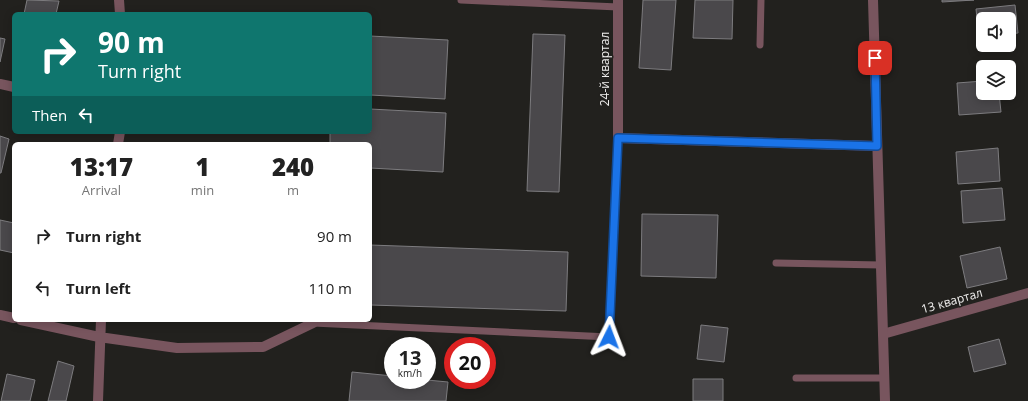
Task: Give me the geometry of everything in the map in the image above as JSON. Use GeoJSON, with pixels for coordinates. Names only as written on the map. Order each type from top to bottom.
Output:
{"type":"FeatureCollection","features":[{"type":"Feature","properties":{"kind":"street"},"geometry":{"type":"LineString","coordinates":[[119,0],[120,12]]}},
{"type":"Feature","properties":{"kind":"street"},"geometry":{"type":"LineString","coordinates":[[873,0],[885,401]]}},
{"type":"Feature","properties":{"kind":"street","name":"24-й квартал"},"geometry":{"type":"LineString","coordinates":[[618,3],[618,138]]}},
{"type":"Feature","properties":{"kind":"street"},"geometry":{"type":"LineString","coordinates":[[0,84],[12,87]]}},
{"type":"Feature","properties":{"kind":"street"},"geometry":{"type":"LineString","coordinates":[[618,138],[877,146]]}},
{"type":"Feature","properties":{"kind":"street","name":"13 квартал"},"geometry":{"type":"LineString","coordinates":[[883,334],[1028,293]]}},
{"type":"Feature","properties":{"kind":"street"},"geometry":{"type":"LineString","coordinates":[[0,315],[12,318]]}},
{"type":"Feature","properties":{"kind":"street"},"geometry":{"type":"LineString","coordinates":[[30,322],[99,337],[177,348],[263,347],[314,323]]}},
{"type":"Feature","properties":{"kind":"street"},"geometry":{"type":"LineString","coordinates":[[98,401],[99,337],[101,322]]}},
{"type":"Feature","properties":{"kind":"lane"},"geometry":{"type":"LineString","coordinates":[[460,0],[618,3]]}},
{"type":"Feature","properties":{"kind":"lane"},"geometry":{"type":"LineString","coordinates":[[760,46],[761,0]]}},
{"type":"Feature","properties":{"kind":"lane"},"geometry":{"type":"LineString","coordinates":[[314,323],[609,337],[618,138]]}},
{"type":"Feature","properties":{"kind":"lane"},"geometry":{"type":"LineString","coordinates":[[776,263],[881,265]]}},
{"type":"Feature","properties":{"kind":"lane"},"geometry":{"type":"LineString","coordinates":[[796,378],[884,378]]}},
{"type":"Feature","properties":{"kind":"building"},"geometry":{"type":"Polygon","coordinates":[[[27,0],[59,1],[56,12],[24,12],[27,0]]]}},
{"type":"Feature","properties":{"kind":"building"},"geometry":{"type":"Polygon","coordinates":[[[643,0],[676,0],[671,70],[639,68],[643,0]]]}},
{"type":"Feature","properties":{"kind":"building"},"geometry":{"type":"Polygon","coordinates":[[[695,0],[733,0],[732,39],[693,38],[695,0]]]}},
{"type":"Feature","properties":{"kind":"building"},"geometry":{"type":"Polygon","coordinates":[[[942,0],[974,0],[942,2],[942,0]]]}},
{"type":"Feature","properties":{"kind":"building"},"geometry":{"type":"Polygon","coordinates":[[[1015,5],[1016,12],[976,12],[976,9],[1015,5]]]}},
{"type":"Feature","properties":{"kind":"building"},"geometry":{"type":"Polygon","coordinates":[[[1016,14],[1018,33],[1016,33],[1016,14]]]}},
{"type":"Feature","properties":{"kind":"building"},"geometry":{"type":"Polygon","coordinates":[[[533,34],[565,35],[559,192],[527,191],[533,34]]]}},
{"type":"Feature","properties":{"kind":"building"},"geometry":{"type":"Polygon","coordinates":[[[372,36],[448,40],[445,99],[372,95],[372,36]]]}},
{"type":"Feature","properties":{"kind":"building"},"geometry":{"type":"Polygon","coordinates":[[[0,38],[5,39],[0,62],[0,38]]]}},
{"type":"Feature","properties":{"kind":"building"},"geometry":{"type":"Polygon","coordinates":[[[976,82],[976,100],[1000,100],[1001,112],[959,115],[957,83],[976,82]]]}},
{"type":"Feature","properties":{"kind":"building"},"geometry":{"type":"Polygon","coordinates":[[[372,109],[446,113],[443,172],[372,168],[372,142],[330,142],[330,134],[372,134],[372,109]]]}},
{"type":"Feature","properties":{"kind":"building"},"geometry":{"type":"Polygon","coordinates":[[[0,136],[9,139],[1,173],[0,173],[0,136]]]}},
{"type":"Feature","properties":{"kind":"building"},"geometry":{"type":"Polygon","coordinates":[[[998,148],[1000,181],[958,184],[956,152],[998,148]]]}},
{"type":"Feature","properties":{"kind":"building"},"geometry":{"type":"Polygon","coordinates":[[[1002,188],[1005,220],[963,223],[961,191],[1002,188]]]}},
{"type":"Feature","properties":{"kind":"building"},"geometry":{"type":"Polygon","coordinates":[[[642,214],[718,215],[716,278],[641,276],[642,214]]]}},
{"type":"Feature","properties":{"kind":"building"},"geometry":{"type":"Polygon","coordinates":[[[0,220],[12,223],[12,253],[0,250],[0,220]]]}},
{"type":"Feature","properties":{"kind":"building"},"geometry":{"type":"Polygon","coordinates":[[[372,245],[568,252],[566,311],[372,305],[372,245]]]}},
{"type":"Feature","properties":{"kind":"building"},"geometry":{"type":"Polygon","coordinates":[[[1000,247],[1007,279],[967,288],[960,256],[1000,247]]]}},
{"type":"Feature","properties":{"kind":"building"},"geometry":{"type":"Polygon","coordinates":[[[701,325],[728,328],[724,362],[697,359],[701,325]]]}},
{"type":"Feature","properties":{"kind":"building"},"geometry":{"type":"Polygon","coordinates":[[[999,339],[1006,364],[974,372],[968,347],[999,339]]]}},
{"type":"Feature","properties":{"kind":"building"},"geometry":{"type":"Polygon","coordinates":[[[58,361],[74,366],[66,401],[48,401],[58,361]]]}},
{"type":"Feature","properties":{"kind":"building"},"geometry":{"type":"Polygon","coordinates":[[[352,372],[384,375],[384,389],[436,389],[436,381],[444,382],[444,389],[447,389],[446,401],[349,401],[352,372]]]}},
{"type":"Feature","properties":{"kind":"building"},"geometry":{"type":"Polygon","coordinates":[[[7,374],[35,380],[30,401],[1,401],[7,374]]]}},
{"type":"Feature","properties":{"kind":"building"},"geometry":{"type":"Polygon","coordinates":[[[693,379],[723,379],[723,401],[693,401],[693,379]]]}},
{"type":"Feature","properties":{"kind":"route"},"geometry":{"type":"LineString","coordinates":[[609,337],[618,138],[877,146],[875,58]]}}]}
